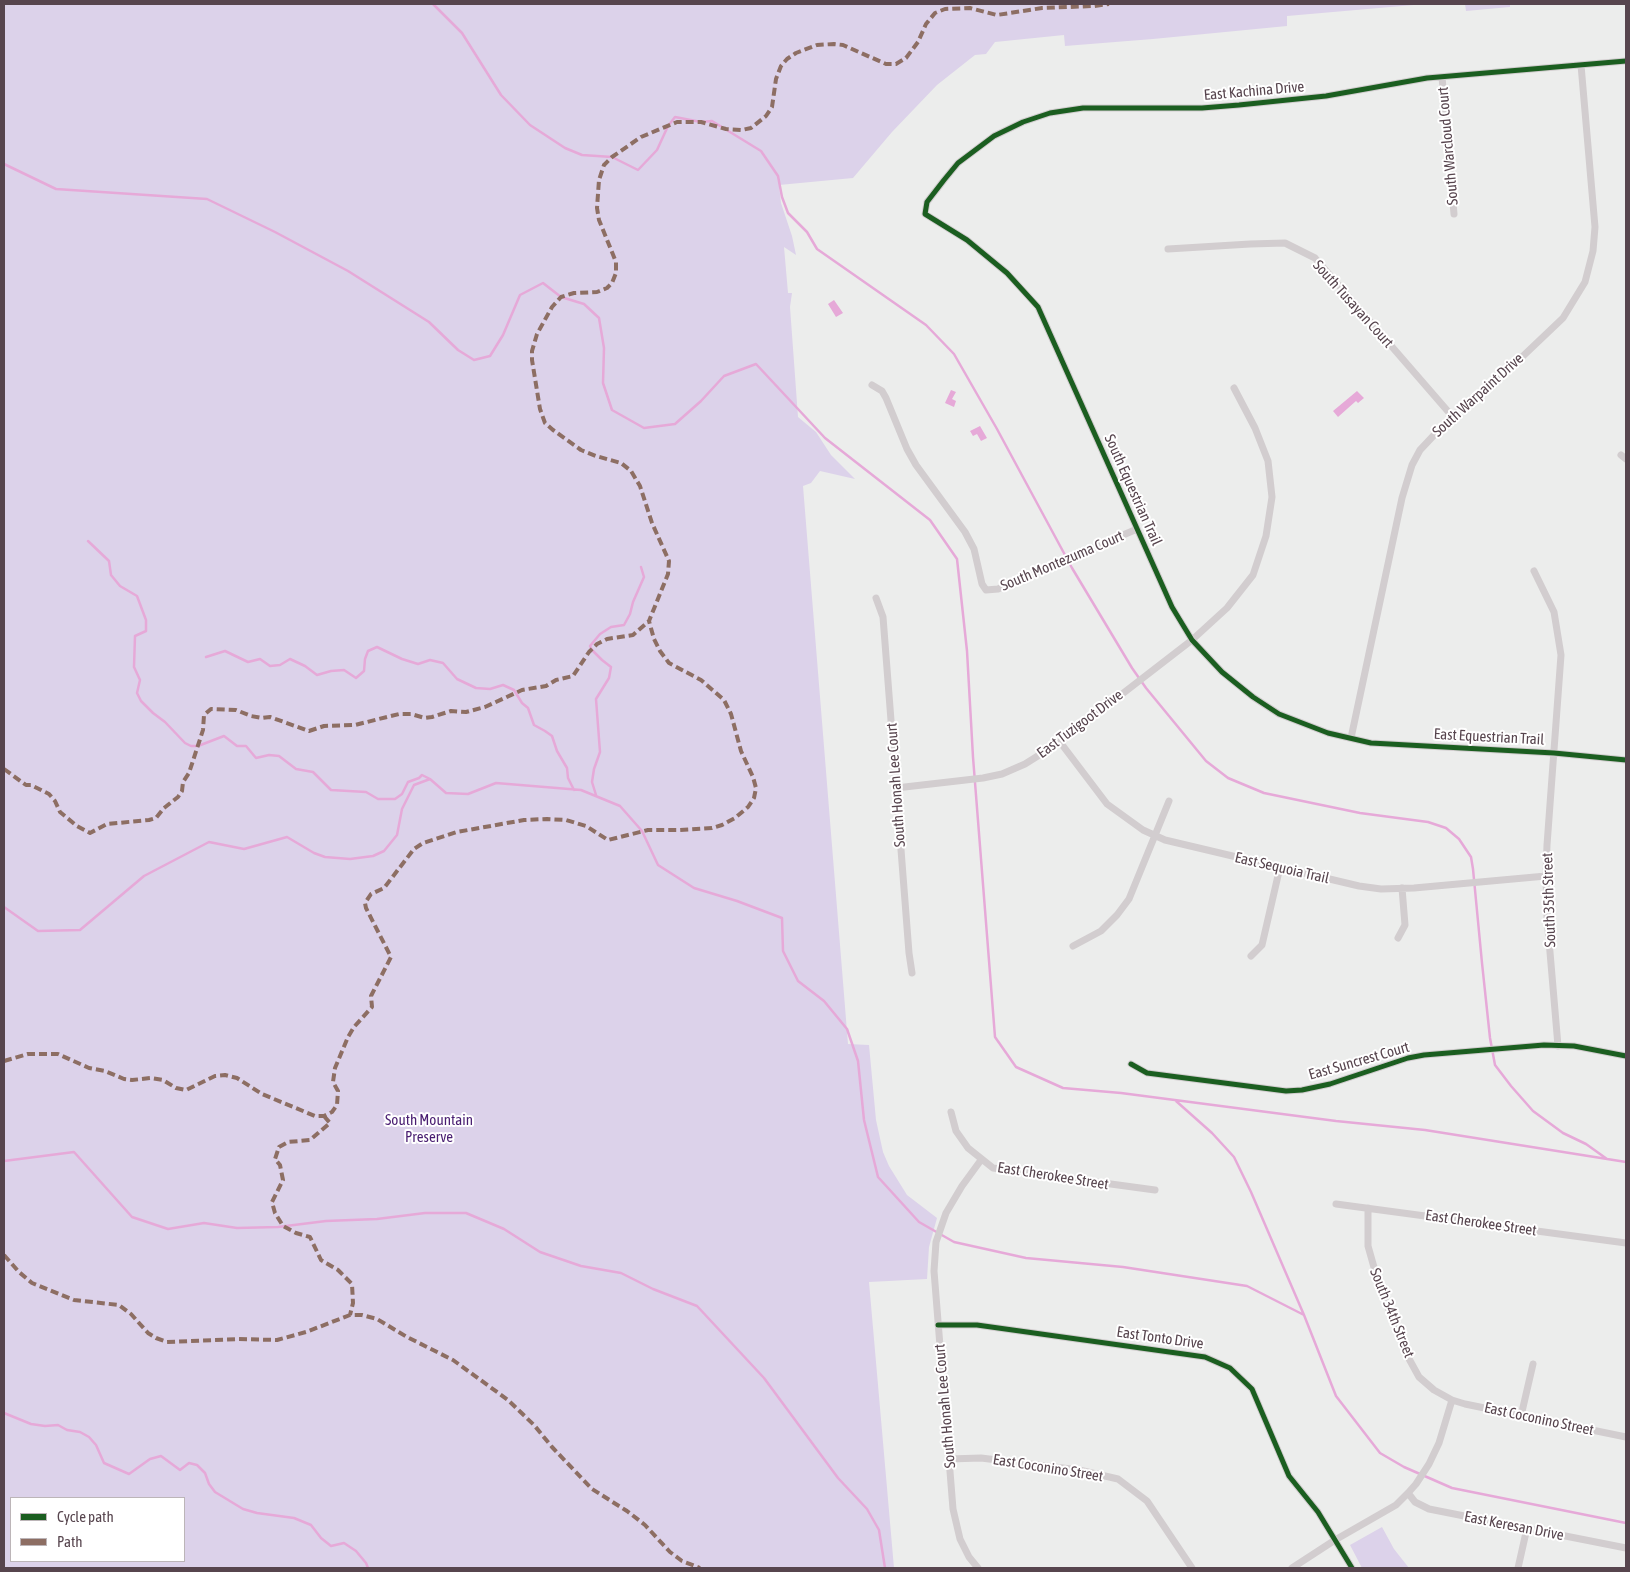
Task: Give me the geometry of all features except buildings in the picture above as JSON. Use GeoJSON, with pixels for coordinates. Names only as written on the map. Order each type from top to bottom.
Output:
{"type":"FeatureCollection","features":[{"type":"Feature","properties":{"kind":"street","name":"East Kachina Drive"},"geometry":{"type":"LineString","coordinates":[[926,214],[927,202],[958,163],[994,136],[1023,122],[1050,113],[1083,108],[1202,108],[1248,104],[1326,96],[1409,80],[1626,61]]}},
{"type":"Feature","properties":{"kind":"street","name":"South Warpaint Drive"},"geometry":{"type":"LineString","coordinates":[[1351,738],[1406,483],[1420,450],[1452,416],[1550,331],[1572,306],[1585,282],[1593,251],[1595,227],[1581,65]]}},
{"type":"Feature","properties":{"kind":"street","name":"South Warcloud Court"},"geometry":{"type":"LineString","coordinates":[[1442,77],[1454,214]]}},
{"type":"Feature","properties":{"kind":"street","name":"South Equestrian Trail"},"geometry":{"type":"LineString","coordinates":[[926,214],[967,240],[1007,273],[1038,307],[1172,607],[1192,640],[1222,672],[1253,697],[1279,714],[1328,733],[1351,738]]}},
{"type":"Feature","properties":{"kind":"street","name":"South Tusayan Court"},"geometry":{"type":"LineString","coordinates":[[1168,249],[1285,243],[1315,258],[1452,416]]}},
{"type":"Feature","properties":{"kind":"street","name":"South Montezuma Court"},"geometry":{"type":"LineString","coordinates":[[872,384],[882,391],[886,398],[907,449],[916,465],[965,532],[974,549],[984,588],[990,591],[998,589],[1136,529]]}},
{"type":"Feature","properties":{"kind":"street","name":"East Tuzigoot Drive"},"geometry":{"type":"LineString","coordinates":[[896,788],[968,781],[1002,774],[1025,764],[1060,742],[1135,682],[1192,640],[1227,608],[1253,575],[1266,536],[1272,497],[1268,461],[1255,428],[1234,388]]}},
{"type":"Feature","properties":{"kind":"street","name":"South 35th Street"},"geometry":{"type":"LineString","coordinates":[[1534,572],[1554,612],[1561,655],[1546,845],[1547,916],[1558,1046]]}},
{"type":"Feature","properties":{"kind":"street","name":"South Honah Lee Court"},"geometry":{"type":"LineString","coordinates":[[876,598],[883,617],[912,973]]}},
{"type":"Feature","properties":{"kind":"street","name":"East Equestrian Trail"},"geometry":{"type":"LineString","coordinates":[[1351,738],[1371,743],[1554,753],[1626,760]]}},
{"type":"Feature","properties":{"kind":"street","name":"East Sequoia Trail"},"geometry":{"type":"LineString","coordinates":[[1060,742],[1107,804],[1144,830],[1165,840],[1359,886],[1381,889],[1546,876]]}},
{"type":"Feature","properties":{"kind":"street"},"geometry":{"type":"LineString","coordinates":[[1072,946],[1101,931],[1117,915],[1129,899],[1170,801]]}},
{"type":"Feature","properties":{"kind":"street"},"geometry":{"type":"LineString","coordinates":[[1251,956],[1262,945],[1280,867]]}},
{"type":"Feature","properties":{"kind":"street"},"geometry":{"type":"LineString","coordinates":[[1398,938],[1405,925],[1402,888]]}},
{"type":"Feature","properties":{"kind":"street","name":"East Suncrest Court"},"geometry":{"type":"LineString","coordinates":[[1132,1064],[1148,1073],[1286,1091],[1302,1090],[1330,1084],[1408,1058],[1483,1050],[1544,1045],[1574,1046],[1626,1056]]}},
{"type":"Feature","properties":{"kind":"street","name":"East Cherokee Street"},"geometry":{"type":"LineString","coordinates":[[951,1112],[956,1131],[968,1148],[993,1168],[1155,1190]]}},
{"type":"Feature","properties":{"kind":"street","name":"South Honah Lee Court"},"geometry":{"type":"LineString","coordinates":[[978,1568],[969,1557],[955,1524],[934,1271],[936,1242],[940,1228],[962,1186],[981,1160]]}},
{"type":"Feature","properties":{"kind":"street","name":"East Cherokee Street"},"geometry":{"type":"LineString","coordinates":[[1336,1204],[1626,1243]]}},
{"type":"Feature","properties":{"kind":"street","name":"South 34th Street"},"geometry":{"type":"LineString","coordinates":[[1368,1208],[1368,1246],[1370,1258],[1378,1285],[1408,1357],[1419,1377],[1434,1390],[1452,1400]]}},
{"type":"Feature","properties":{"kind":"street","name":"East Tonto Drive"},"geometry":{"type":"LineString","coordinates":[[938,1324],[977,1325],[1205,1357],[1230,1368],[1252,1389],[1289,1476],[1318,1512],[1352,1568]]}},
{"type":"Feature","properties":{"kind":"street"},"geometry":{"type":"LineString","coordinates":[[1521,1416],[1533,1364]]}},
{"type":"Feature","properties":{"kind":"street"},"geometry":{"type":"LineString","coordinates":[[1292,1568],[1396,1505],[1408,1493],[1429,1464],[1439,1444],[1452,1400]]}},
{"type":"Feature","properties":{"kind":"street","name":"East Coconino Street"},"geometry":{"type":"LineString","coordinates":[[1452,1400],[1626,1437]]}},
{"type":"Feature","properties":{"kind":"street","name":"East Coconino Street"},"geometry":{"type":"LineString","coordinates":[[949,1459],[981,1458],[1079,1470],[1118,1479],[1147,1501],[1192,1568]]}},
{"type":"Feature","properties":{"kind":"street","name":"East Keresan Drive"},"geometry":{"type":"LineString","coordinates":[[1408,1493],[1415,1502],[1430,1509],[1626,1548]]}},
{"type":"Feature","properties":{"kind":"street"},"geometry":{"type":"LineString","coordinates":[[1518,1568],[1527,1528]]}},
{"type":"Feature","properties":{"kind":"green space","name":"South Mountain Preserve"},"geometry":{"type":"Polygon","coordinates":[[[4,4],[1425,4],[1287,16],[1287,26],[1153,39],[1065,46],[1064,35],[995,42],[986,54],[975,55],[937,85],[892,132],[853,178],[779,185],[781,203],[796,255],[784,247],[788,293],[792,293],[790,307],[798,417],[816,432],[831,455],[855,479],[820,471],[811,483],[803,486],[848,1044],[869,1045],[876,1120],[883,1152],[889,1166],[907,1195],[937,1218],[929,1247],[927,1279],[869,1282],[894,1568],[4,1568],[4,4]]]}},
{"type":"Feature","properties":{"kind":"green space"},"geometry":{"type":"Polygon","coordinates":[[[1465,4],[1510,4],[1510,7],[1466,11],[1465,4]]]}},
{"type":"Feature","properties":{"kind":"green space"},"geometry":{"type":"Polygon","coordinates":[[[1382,1527],[1394,1549],[1409,1568],[1362,1568],[1350,1545],[1382,1527]]]}},
{"type":"Feature","properties":{"kind":"shaded area"},"geometry":{"type":"Polygon","coordinates":[[[834,300],[843,313],[836,317],[828,304],[834,300]]]}},
{"type":"Feature","properties":{"kind":"shaded area"},"geometry":{"type":"Polygon","coordinates":[[[951,390],[956,392],[952,399],[956,401],[954,407],[945,403],[951,390]]]}},
{"type":"Feature","properties":{"kind":"shaded area"},"geometry":{"type":"Polygon","coordinates":[[[1357,391],[1364,398],[1358,403],[1356,401],[1338,417],[1333,411],[1357,391]]]}},
{"type":"Feature","properties":{"kind":"shaded area"},"geometry":{"type":"Polygon","coordinates":[[[980,426],[987,438],[981,441],[977,434],[973,436],[970,431],[980,426]]]}},
{"type":"Feature","properties":{"kind":"waterway"},"geometry":{"type":"LineString","coordinates":[[433,4],[462,33],[501,95],[530,125],[565,148],[582,155],[612,157],[638,170],[657,150],[668,126],[675,117],[701,122],[712,121],[761,151],[778,176],[782,197],[788,213],[807,232],[817,249],[926,325],[954,354],[1072,568],[1132,668],[1206,761],[1228,778],[1264,793],[1360,813],[1428,822],[1446,828],[1459,839],[1471,857],[1473,869],[1490,1038],[1495,1065],[1533,1111],[1563,1133],[1586,1144],[1607,1159]]}},
{"type":"Feature","properties":{"kind":"waterway"},"geometry":{"type":"LineString","coordinates":[[4,164],[56,189],[207,199],[275,232],[348,271],[429,322],[458,350],[474,360],[490,356],[503,335],[520,295],[543,283],[561,297],[584,304],[599,318],[604,348],[603,383],[612,410],[644,428],[675,424],[701,401],[724,376],[756,364],[825,438],[930,520],[957,559],[967,651],[973,757],[995,1037],[1016,1067],[1063,1088],[1121,1093],[1336,1121],[1425,1130],[1626,1162]]}},
{"type":"Feature","properties":{"kind":"waterway"},"geometry":{"type":"LineString","coordinates":[[88,541],[109,561],[111,575],[120,586],[137,596],[146,620],[146,631],[135,636],[134,667],[140,680],[137,693],[141,701],[185,743],[191,746],[198,746],[224,736],[237,746],[246,746],[256,758],[269,755],[279,756],[296,769],[313,772],[331,790],[366,792],[378,799],[395,799],[402,794],[408,782],[422,775],[430,779]]}},
{"type":"Feature","properties":{"kind":"waterway"},"geometry":{"type":"LineString","coordinates":[[596,795],[592,782],[600,752],[596,699],[609,678],[611,667],[590,646],[600,634],[611,627],[624,625],[644,577],[641,567]]}},
{"type":"Feature","properties":{"kind":"waterway"},"geometry":{"type":"LineString","coordinates":[[206,657],[225,651],[248,662],[260,659],[270,666],[280,665],[290,659],[305,666],[317,675],[344,670],[356,678],[364,671],[368,651],[377,647],[402,659],[418,664],[430,660],[443,663],[457,679],[476,688],[490,689],[503,685],[514,690],[522,703],[528,708],[534,725],[552,736],[557,751],[567,768],[568,778],[574,790]]}},
{"type":"Feature","properties":{"kind":"waterway"},"geometry":{"type":"LineString","coordinates":[[4,907],[38,931],[80,930],[144,876],[209,842],[244,849],[287,837],[314,853],[325,857],[350,859],[373,856],[384,851],[397,835],[402,809],[414,785],[430,779],[446,793],[468,794],[496,783],[581,790],[620,806],[642,831],[658,865],[694,888],[737,901],[782,918],[783,951],[798,981],[824,1001],[847,1029],[858,1061],[864,1120],[878,1177],[919,1222],[954,1242],[1026,1258],[1123,1267],[1247,1286],[1304,1315]]}},
{"type":"Feature","properties":{"kind":"waterway"},"geometry":{"type":"LineString","coordinates":[[1176,1101],[1212,1133],[1234,1157],[1304,1315],[1336,1396],[1380,1453],[1404,1467],[1452,1488],[1626,1523]]}},
{"type":"Feature","properties":{"kind":"waterway"},"geometry":{"type":"LineString","coordinates":[[4,1161],[74,1152],[132,1217],[168,1229],[204,1223],[237,1228],[278,1227],[425,1213],[466,1213],[504,1229],[540,1252],[581,1266],[621,1273],[653,1289],[697,1306],[764,1378],[838,1478],[867,1509],[879,1530],[885,1568]]}},
{"type":"Feature","properties":{"kind":"waterway"},"geometry":{"type":"LineString","coordinates":[[4,1413],[31,1424],[58,1425],[67,1430],[80,1432],[89,1437],[96,1445],[104,1463],[129,1474],[150,1459],[161,1456],[180,1470],[189,1463],[197,1465],[205,1473],[209,1484],[215,1492],[243,1509],[257,1513],[294,1518],[311,1525],[321,1538],[331,1546],[344,1543],[356,1551],[368,1568]]}},
{"type":"Feature","properties":{"kind":"marked path"},"geometry":{"type":"LineString","coordinates":[[4,1061],[28,1054],[58,1054],[89,1068],[105,1071],[124,1079],[151,1078],[163,1080],[176,1088],[186,1090],[215,1076],[225,1075],[237,1078],[262,1094],[315,1116],[324,1116],[332,1112],[337,1105],[338,1091],[333,1082],[335,1068],[348,1037],[354,1027],[372,1007],[371,996],[391,957],[365,903],[371,894],[384,888],[414,849],[423,843],[457,832],[524,820],[566,820],[586,826],[608,840],[648,830],[712,828],[735,818],[748,807],[754,798],[756,788],[741,751],[731,714],[724,700],[701,680],[669,663],[654,639],[649,621],[668,574],[669,561],[652,523],[640,486],[631,471],[621,463],[581,450],[553,430],[545,423],[540,409],[532,351],[537,334],[552,307],[561,297],[574,293],[597,292],[607,288],[612,283],[616,273],[616,262],[599,220],[597,208],[599,180],[604,165],[612,157],[641,137],[677,122],[701,122],[726,129],[742,130],[751,128],[766,116],[772,107],[776,79],[781,66],[796,53],[817,45],[843,45],[886,64],[896,64],[906,58],[918,42],[926,24],[935,13],[945,9],[970,8],[997,15],[1042,8],[1109,4]]}},
{"type":"Feature","properties":{"kind":"marked path"},"geometry":{"type":"LineString","coordinates":[[4,769],[26,785],[31,785],[49,794],[60,812],[77,826],[90,833],[107,824],[149,820],[156,818],[182,791],[183,782],[189,773],[203,730],[204,715],[211,709],[236,710],[251,716],[270,717],[309,731],[324,726],[355,725],[399,714],[411,714],[425,718],[451,711],[466,712],[485,707],[522,690],[546,686],[556,680],[573,676],[589,652],[597,644],[607,639],[633,635],[649,621]]}},
{"type":"Feature","properties":{"kind":"marked path"},"geometry":{"type":"LineString","coordinates":[[324,1116],[330,1123],[310,1140],[288,1142],[279,1147],[275,1159],[280,1165],[283,1180],[272,1202],[275,1213],[283,1226],[296,1233],[310,1237],[321,1260],[338,1270],[352,1284],[353,1303],[350,1315]]}},
{"type":"Feature","properties":{"kind":"marked path"},"geometry":{"type":"LineString","coordinates":[[4,1255],[32,1283],[74,1300],[119,1305],[131,1314],[148,1333],[167,1342],[239,1339],[277,1340],[306,1332],[350,1315],[362,1315],[377,1319],[407,1337],[453,1360],[508,1400],[534,1425],[592,1489],[645,1525],[670,1552],[682,1561],[700,1568]]}},
{"type":"Feature","properties":{"kind":"cycle path"},"geometry":{"type":"LineString","coordinates":[[1626,61],[1427,78],[1326,96],[1239,105],[1202,108],[1083,108],[1050,113],[1023,122],[994,136],[958,163],[927,202],[925,214],[967,240],[1007,273],[1038,307],[1172,607],[1192,640],[1222,672],[1253,697],[1279,714],[1328,733],[1371,743],[1554,753],[1626,760]]}},
{"type":"Feature","properties":{"kind":"cycle path"},"geometry":{"type":"LineString","coordinates":[[1131,1064],[1147,1073],[1286,1091],[1302,1090],[1330,1084],[1408,1058],[1424,1055],[1544,1045],[1574,1046],[1626,1056]]}},
{"type":"Feature","properties":{"kind":"cycle path"},"geometry":{"type":"LineString","coordinates":[[938,1325],[977,1325],[1205,1357],[1230,1368],[1252,1389],[1289,1476],[1318,1512],[1352,1568]]}}]}
